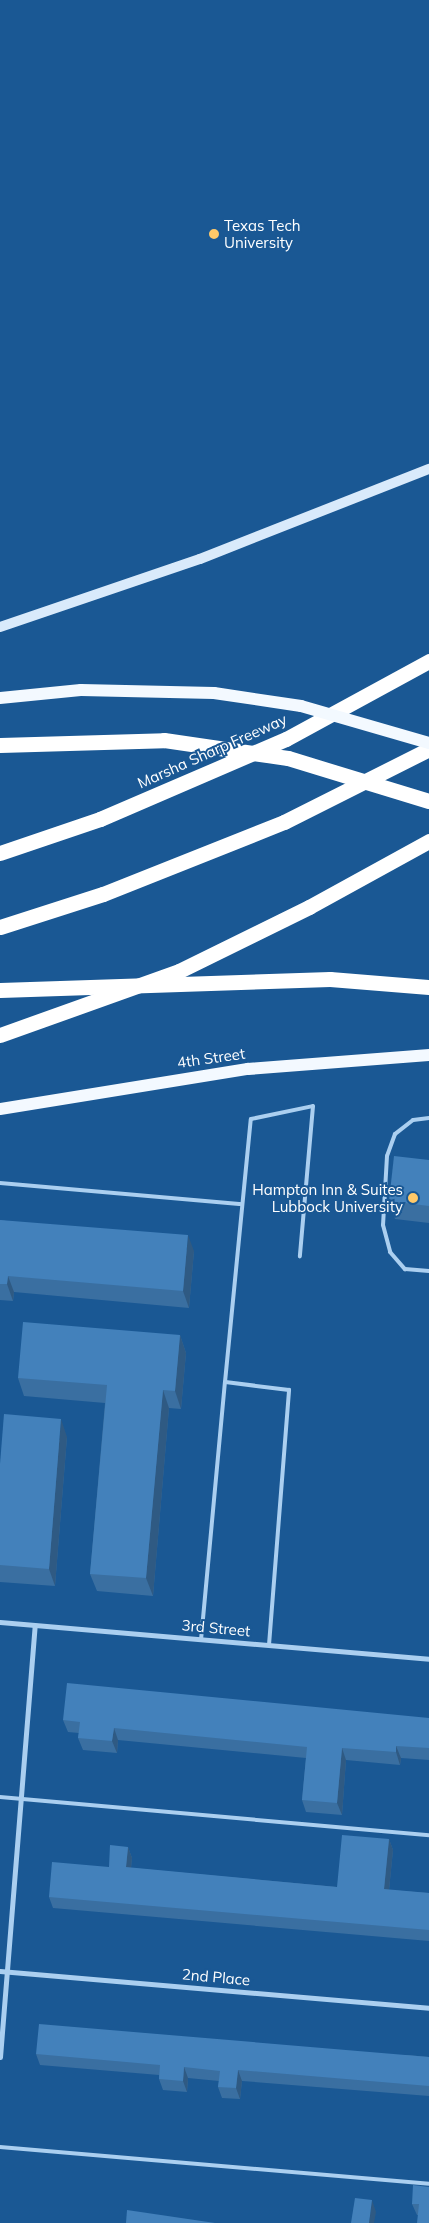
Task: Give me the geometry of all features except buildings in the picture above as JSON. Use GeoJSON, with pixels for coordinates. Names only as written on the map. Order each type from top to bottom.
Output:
{"type":"FeatureCollection","features":[{"type":"Feature","properties":{"kind":"highway","name":"Marsha Sharp Freeway"},"geometry":{"type":"LineString","coordinates":[[0,852],[100,819],[286,739],[429,660]]}},
{"type":"Feature","properties":{"kind":"highway"},"geometry":{"type":"LineString","coordinates":[[0,745],[164,740],[288,758],[429,802]]}},
{"type":"Feature","properties":{"kind":"highway"},"geometry":{"type":"LineString","coordinates":[[0,927],[103,894],[284,822],[429,749]]}},
{"type":"Feature","properties":{"kind":"highway"},"geometry":{"type":"LineString","coordinates":[[0,1035],[179,971],[429,841]]}},
{"type":"Feature","properties":{"kind":"highway"},"geometry":{"type":"LineString","coordinates":[[0,990],[330,979],[429,987]]}},
{"type":"Feature","properties":{"kind":"main road"},"geometry":{"type":"LineString","coordinates":[[0,627],[200,559],[429,469]]}},
{"type":"Feature","properties":{"kind":"main road"},"geometry":{"type":"LineString","coordinates":[[0,698],[81,690],[214,693],[301,706],[429,743]]}},
{"type":"Feature","properties":{"kind":"main road","name":"4th Street"},"geometry":{"type":"LineString","coordinates":[[0,1109],[248,1069],[429,1055]]}},
{"type":"Feature","properties":{"kind":"street","name":"3rd Street"},"geometry":{"type":"LineString","coordinates":[[0,1622],[429,1659]]}},
{"type":"Feature","properties":{"kind":"street"},"geometry":{"type":"LineString","coordinates":[[0,2057],[34,1625]]}},
{"type":"Feature","properties":{"kind":"street","name":"2nd Place"},"geometry":{"type":"LineString","coordinates":[[0,1971],[429,2008]]}},
{"type":"Feature","properties":{"kind":"lane"},"geometry":{"type":"LineString","coordinates":[[201,1640],[224,1382],[251,1119],[314,1106],[300,1256]]}},
{"type":"Feature","properties":{"kind":"lane"},"geometry":{"type":"LineString","coordinates":[[429,1118],[413,1120],[395,1134],[387,1156],[382,1225],[390,1252],[405,1269],[429,1271]]}},
{"type":"Feature","properties":{"kind":"lane"},"geometry":{"type":"LineString","coordinates":[[0,1184],[242,1204]]}},
{"type":"Feature","properties":{"kind":"lane"},"geometry":{"type":"LineString","coordinates":[[224,1382],[289,1390],[269,1645]]}},
{"type":"Feature","properties":{"kind":"lane"},"geometry":{"type":"LineString","coordinates":[[0,1797],[429,1834]]}},
{"type":"Feature","properties":{"kind":"lane"},"geometry":{"type":"LineString","coordinates":[[0,2147],[429,2184]]}},
{"type":"Feature","properties":{"kind":"place","name":"Texas Tech University"},"geometry":{"type":"Point","coordinates":[214,234]}},
{"type":"Feature","properties":{"kind":"place","name":"Hampton Inn & Suites Lubbock University"},"geometry":{"type":"Point","coordinates":[413,1198]}}]}
